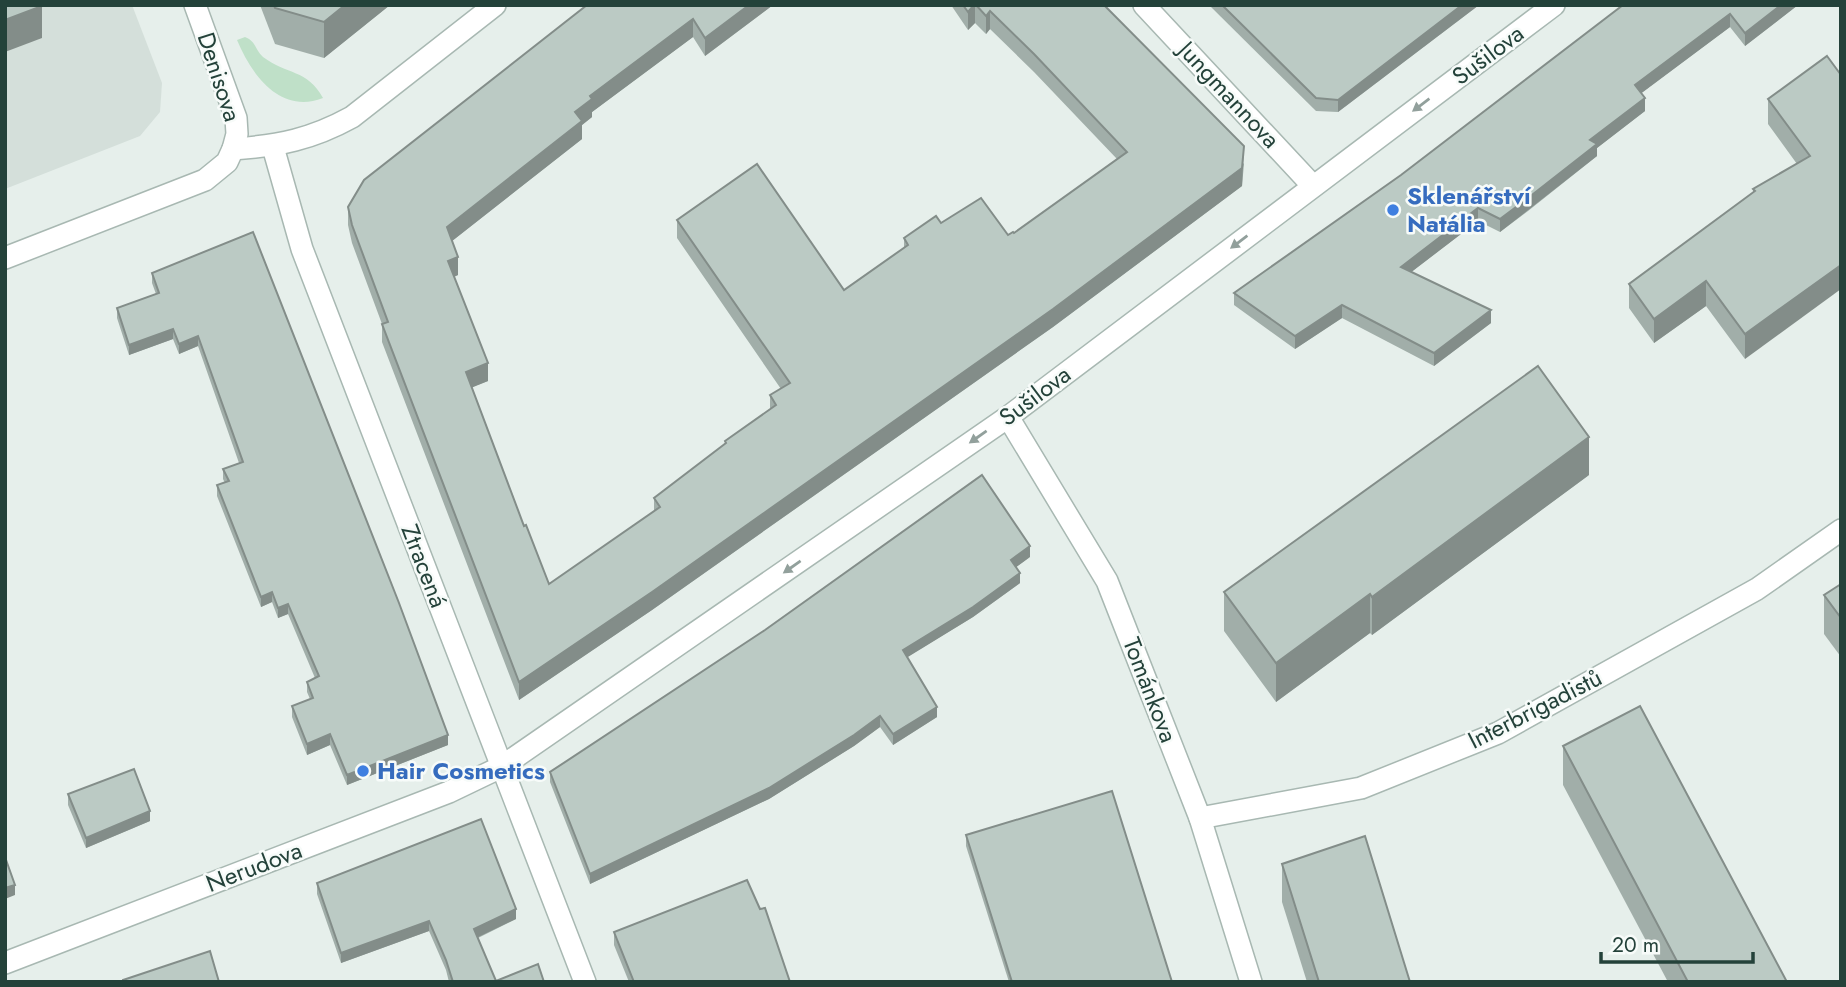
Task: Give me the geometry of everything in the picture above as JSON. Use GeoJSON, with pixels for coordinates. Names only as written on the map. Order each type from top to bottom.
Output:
{"type":"FeatureCollection","features":[{"type":"Feature","properties":{"kind":"street","name":"Denisova"},"geometry":{"type":"LineString","coordinates":[[195,5],[236,118],[237,134],[233,149]]}},
{"type":"Feature","properties":{"kind":"street"},"geometry":{"type":"LineString","coordinates":[[5,258],[205,180],[228,162],[233,149],[272,147],[330,129],[352,117],[495,5]]}},
{"type":"Feature","properties":{"kind":"street","name":"Jungmannova"},"geometry":{"type":"LineString","coordinates":[[1144,5],[1313,186]]}},
{"type":"Feature","properties":{"kind":"street","name":"Sušilova"},"geometry":{"type":"LineString","coordinates":[[501,767],[1008,417],[1554,5]]}},
{"type":"Feature","properties":{"kind":"street","name":"Ztracená"},"geometry":{"type":"LineString","coordinates":[[272,147],[302,249],[585,982]]}},
{"type":"Feature","properties":{"kind":"street","name":"Tománkova"},"geometry":{"type":"LineString","coordinates":[[1008,417],[1107,580],[1200,818],[1251,982]]}},
{"type":"Feature","properties":{"kind":"street","name":"Interbrigadistů"},"geometry":{"type":"LineString","coordinates":[[1200,818],[1361,788],[1498,733],[1757,589],[1841,530]]}},
{"type":"Feature","properties":{"kind":"street","name":"Nerudova"},"geometry":{"type":"LineString","coordinates":[[5,963],[449,792],[501,767]]}},
{"type":"Feature","properties":{"kind":"shaded area"},"geometry":{"type":"Polygon","coordinates":[[[5,5],[132,5],[162,83],[160,112],[140,136],[5,189],[5,5]]]}},
{"type":"Feature","properties":{"kind":"green space"},"geometry":{"type":"Polygon","coordinates":[[[245,37],[263,57],[303,77],[323,98],[308,102],[293,101],[269,88],[250,66],[243,53],[237,40],[245,37]]]}},
{"type":"Feature","properties":{"kind":"building"},"geometry":{"type":"Polygon","coordinates":[[[5,5],[41,5],[42,6],[5,20],[5,5]]]}},
{"type":"Feature","properties":{"kind":"building"},"geometry":{"type":"Polygon","coordinates":[[[274,5],[345,5],[324,22],[275,8],[274,5]]]}},
{"type":"Feature","properties":{"kind":"building"},"geometry":{"type":"Polygon","coordinates":[[[587,5],[749,5],[705,38],[693,19],[590,96],[592,99],[575,112],[582,121],[447,227],[458,257],[448,261],[488,363],[466,372],[524,526],[526,525],[549,584],[660,507],[654,498],[726,443],[725,441],[776,405],[770,395],[790,383],[677,220],[757,164],[844,290],[908,245],[904,238],[936,216],[941,223],[981,198],[1008,235],[1014,233],[1127,152],[990,11],[986,16],[976,5],[1104,5],[1244,146],[1242,168],[1053,309],[652,592],[519,682],[382,324],[388,322],[352,225],[348,207],[364,180],[587,5]]]}},
{"type":"Feature","properties":{"kind":"building"},"geometry":{"type":"Polygon","coordinates":[[[963,5],[974,5],[968,12],[963,5]]]}},
{"type":"Feature","properties":{"kind":"building"},"geometry":{"type":"Polygon","coordinates":[[[1222,5],[1462,5],[1338,100],[1316,98],[1222,5]]]}},
{"type":"Feature","properties":{"kind":"building"},"geometry":{"type":"Polygon","coordinates":[[[1623,5],[1781,5],[1745,33],[1730,14],[1635,85],[1645,98],[1590,140],[1597,144],[1528,198],[1500,219],[1478,208],[1401,267],[1491,310],[1434,353],[1342,305],[1295,336],[1234,293],[1401,175],[1623,5]]]}},
{"type":"Feature","properties":{"kind":"building"},"geometry":{"type":"Polygon","coordinates":[[[1827,56],[1841,75],[1841,265],[1745,334],[1706,281],[1654,319],[1629,284],[1755,191],[1753,189],[1810,156],[1768,99],[1827,56]]]}},
{"type":"Feature","properties":{"kind":"building"},"geometry":{"type":"Polygon","coordinates":[[[253,232],[448,735],[347,775],[330,734],[307,744],[292,706],[313,698],[307,682],[319,676],[288,604],[278,608],[272,592],[261,597],[217,485],[229,481],[223,469],[243,462],[198,336],[179,344],[173,329],[129,345],[117,308],[159,293],[152,273],[253,232]]]}},
{"type":"Feature","properties":{"kind":"building"},"geometry":{"type":"Polygon","coordinates":[[[1538,366],[1589,437],[1372,597],[1370,594],[1276,663],[1224,592],[1538,366]]]}},
{"type":"Feature","properties":{"kind":"building"},"geometry":{"type":"Polygon","coordinates":[[[982,475],[1030,546],[1011,560],[1020,573],[973,607],[903,650],[937,707],[893,734],[880,716],[769,788],[590,874],[550,772],[765,630],[982,475]]]}},
{"type":"Feature","properties":{"kind":"building"},"geometry":{"type":"Polygon","coordinates":[[[1841,584],[1841,618],[1824,595],[1841,584]]]}},
{"type":"Feature","properties":{"kind":"building"},"geometry":{"type":"Polygon","coordinates":[[[1640,706],[1787,982],[1688,982],[1563,746],[1640,706]]]}},
{"type":"Feature","properties":{"kind":"building"},"geometry":{"type":"Polygon","coordinates":[[[134,769],[150,811],[86,838],[68,794],[134,769]]]}},
{"type":"Feature","properties":{"kind":"building"},"geometry":{"type":"Polygon","coordinates":[[[1112,791],[1172,982],[1012,982],[966,835],[1112,791]]]}},
{"type":"Feature","properties":{"kind":"building"},"geometry":{"type":"Polygon","coordinates":[[[481,819],[516,909],[474,929],[496,981],[538,964],[544,982],[453,982],[429,921],[341,953],[317,883],[481,819]]]}},
{"type":"Feature","properties":{"kind":"building"},"geometry":{"type":"Polygon","coordinates":[[[1365,836],[1410,982],[1319,982],[1282,864],[1365,836]]]}},
{"type":"Feature","properties":{"kind":"building"},"geometry":{"type":"Polygon","coordinates":[[[5,857],[15,885],[5,888],[5,857]]]}},
{"type":"Feature","properties":{"kind":"building"},"geometry":{"type":"Polygon","coordinates":[[[747,880],[760,909],[765,908],[790,982],[634,982],[614,932],[747,880]]]}},
{"type":"Feature","properties":{"kind":"building"},"geometry":{"type":"Polygon","coordinates":[[[210,951],[219,982],[123,982],[123,980],[210,951]]]}},
{"type":"Feature","properties":{"kind":"place","name":"Sklenářství Natália"},"geometry":{"type":"Point","coordinates":[1393,210]}},
{"type":"Feature","properties":{"kind":"place","name":"Hair Cosmetics"},"geometry":{"type":"Point","coordinates":[363,771]}}]}
